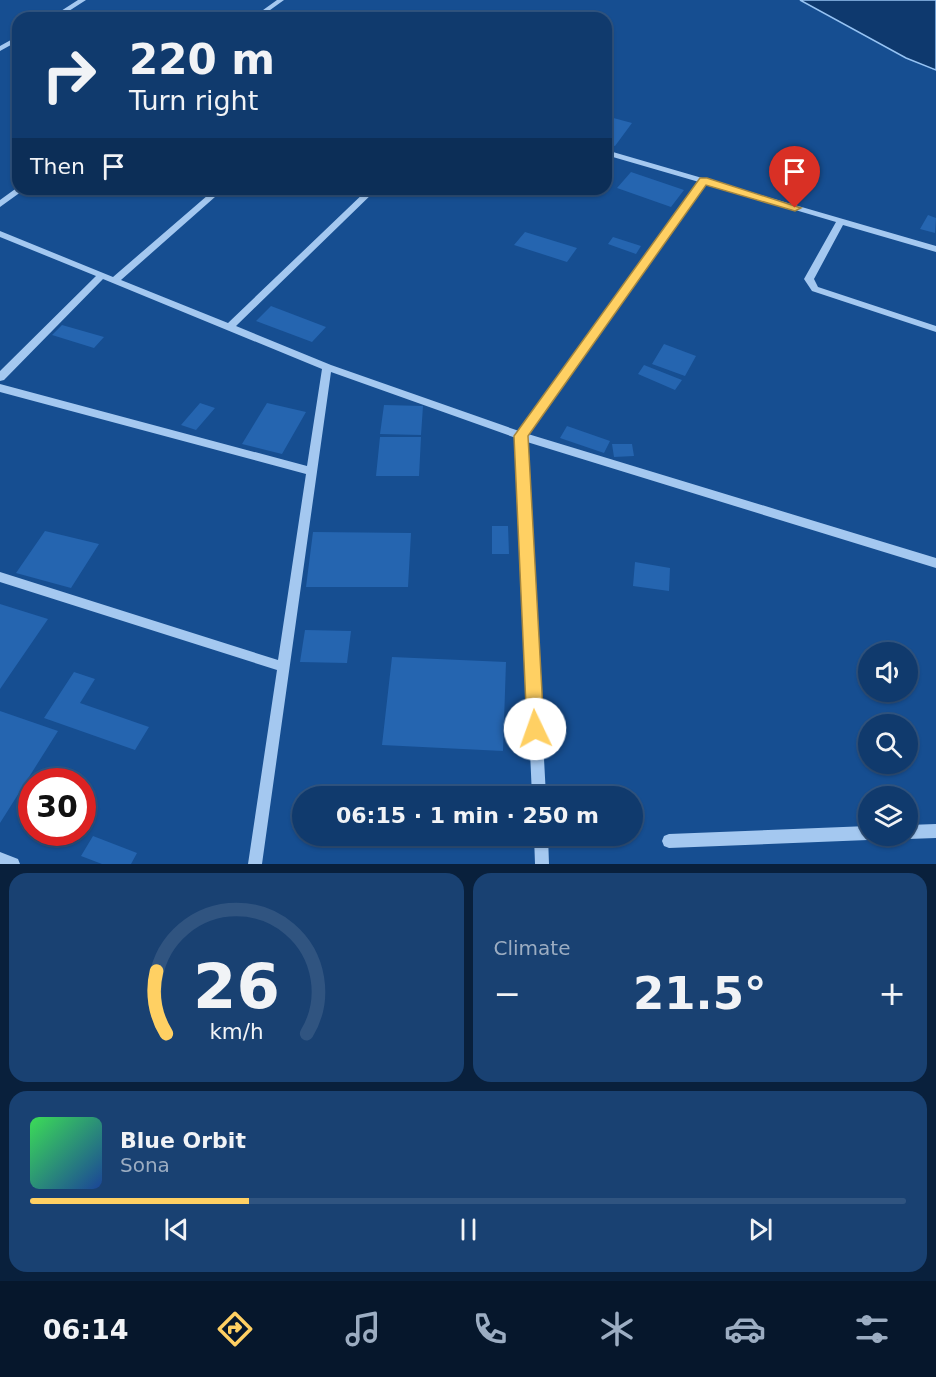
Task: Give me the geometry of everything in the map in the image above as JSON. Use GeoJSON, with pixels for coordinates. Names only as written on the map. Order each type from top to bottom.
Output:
{"type":"FeatureCollection","features":[{"type":"Feature","properties":{"kind":"street"},"geometry":{"type":"LineString","coordinates":[[62,12],[83,0]]}},
{"type":"Feature","properties":{"kind":"street"},"geometry":{"type":"LineString","coordinates":[[264,12],[281,0]]}},
{"type":"Feature","properties":{"kind":"street"},"geometry":{"type":"LineString","coordinates":[[612,154],[936,249]]}},
{"type":"Feature","properties":{"kind":"street"},"geometry":{"type":"LineString","coordinates":[[538,786],[521,436],[704,181]]}},
{"type":"Feature","properties":{"kind":"street"},"geometry":{"type":"LineString","coordinates":[[0,204],[13,195]]}},
{"type":"Feature","properties":{"kind":"street"},"geometry":{"type":"LineString","coordinates":[[114,281],[213,195]]}},
{"type":"Feature","properties":{"kind":"street"},"geometry":{"type":"LineString","coordinates":[[229,328],[367,195]]}},
{"type":"Feature","properties":{"kind":"street"},"geometry":{"type":"LineString","coordinates":[[841,222],[809,279],[810,285],[815,289],[936,329]]}},
{"type":"Feature","properties":{"kind":"street"},"geometry":{"type":"LineString","coordinates":[[0,234],[327,367],[521,436],[936,562]]}},
{"type":"Feature","properties":{"kind":"street"},"geometry":{"type":"LineString","coordinates":[[1,373],[101,276]]}},
{"type":"Feature","properties":{"kind":"street"},"geometry":{"type":"LineString","coordinates":[[255,864],[327,367]]}},
{"type":"Feature","properties":{"kind":"street"},"geometry":{"type":"LineString","coordinates":[[0,388],[312,471]]}},
{"type":"Feature","properties":{"kind":"street"},"geometry":{"type":"LineString","coordinates":[[0,576],[284,667]]}},
{"type":"Feature","properties":{"kind":"street"},"geometry":{"type":"LineString","coordinates":[[918,832],[936,831]]}},
{"type":"Feature","properties":{"kind":"street"},"geometry":{"type":"LineString","coordinates":[[669,841],[858,833]]}},
{"type":"Feature","properties":{"kind":"street"},"geometry":{"type":"LineString","coordinates":[[541,846],[542,864]]}},
{"type":"Feature","properties":{"kind":"street"},"geometry":{"type":"LineString","coordinates":[[0,859],[13,864]]}},
{"type":"Feature","properties":{"kind":"water"},"geometry":{"type":"Polygon","coordinates":[[[800,0],[936,0],[936,70],[906,58],[800,0]]]}},
{"type":"Feature","properties":{"kind":"building"},"geometry":{"type":"Polygon","coordinates":[[[612,118],[632,123],[615,146],[612,145],[612,118]]]}},
{"type":"Feature","properties":{"kind":"building"},"geometry":{"type":"Polygon","coordinates":[[[631,172],[684,190],[671,207],[617,188],[631,172]]]}},
{"type":"Feature","properties":{"kind":"building"},"geometry":{"type":"Polygon","coordinates":[[[928,215],[936,218],[935,233],[920,229],[928,215]]]}},
{"type":"Feature","properties":{"kind":"building"},"geometry":{"type":"Polygon","coordinates":[[[525,232],[577,248],[567,262],[514,245],[525,232]]]}},
{"type":"Feature","properties":{"kind":"building"},"geometry":{"type":"Polygon","coordinates":[[[613,237],[641,246],[636,254],[608,244],[613,237]]]}},
{"type":"Feature","properties":{"kind":"building"},"geometry":{"type":"Polygon","coordinates":[[[271,306],[326,327],[312,342],[256,321],[271,306]]]}},
{"type":"Feature","properties":{"kind":"building"},"geometry":{"type":"Polygon","coordinates":[[[62,325],[104,337],[94,348],[52,335],[62,325]]]}},
{"type":"Feature","properties":{"kind":"building"},"geometry":{"type":"Polygon","coordinates":[[[664,344],[696,356],[685,376],[652,364],[664,344]]]}},
{"type":"Feature","properties":{"kind":"building"},"geometry":{"type":"Polygon","coordinates":[[[644,365],[682,380],[675,390],[638,374],[644,365]]]}},
{"type":"Feature","properties":{"kind":"building"},"geometry":{"type":"Polygon","coordinates":[[[200,403],[215,408],[196,430],[181,425],[200,403]]]}},
{"type":"Feature","properties":{"kind":"building"},"geometry":{"type":"Polygon","coordinates":[[[267,403],[306,412],[282,454],[242,444],[267,403]]]}},
{"type":"Feature","properties":{"kind":"building"},"geometry":{"type":"Polygon","coordinates":[[[384,405],[423,406],[421,435],[380,434],[384,405]]]}},
{"type":"Feature","properties":{"kind":"building"},"geometry":{"type":"Polygon","coordinates":[[[567,426],[610,441],[604,453],[560,438],[567,426]]]}},
{"type":"Feature","properties":{"kind":"building"},"geometry":{"type":"Polygon","coordinates":[[[380,437],[421,437],[419,476],[376,476],[380,437]]]}},
{"type":"Feature","properties":{"kind":"building"},"geometry":{"type":"Polygon","coordinates":[[[612,444],[632,444],[634,456],[614,457],[612,444]]]}},
{"type":"Feature","properties":{"kind":"building"},"geometry":{"type":"Polygon","coordinates":[[[492,526],[508,526],[509,554],[492,554],[492,526]]]}},
{"type":"Feature","properties":{"kind":"building"},"geometry":{"type":"Polygon","coordinates":[[[45,531],[99,544],[71,588],[16,573],[45,531]]]}},
{"type":"Feature","properties":{"kind":"building"},"geometry":{"type":"Polygon","coordinates":[[[313,532],[411,533],[408,587],[306,587],[313,532]]]}},
{"type":"Feature","properties":{"kind":"building"},"geometry":{"type":"Polygon","coordinates":[[[635,562],[670,568],[669,591],[633,586],[635,562]]]}},
{"type":"Feature","properties":{"kind":"building"},"geometry":{"type":"Polygon","coordinates":[[[0,604],[48,619],[0,689],[0,604]]]}},
{"type":"Feature","properties":{"kind":"building"},"geometry":{"type":"Polygon","coordinates":[[[305,630],[351,631],[347,663],[300,662],[305,630]]]}},
{"type":"Feature","properties":{"kind":"building"},"geometry":{"type":"Polygon","coordinates":[[[392,657],[506,662],[503,751],[382,745],[392,657]]]}},
{"type":"Feature","properties":{"kind":"building"},"geometry":{"type":"Polygon","coordinates":[[[74,672],[95,679],[80,703],[149,727],[135,750],[44,718],[74,672]]]}},
{"type":"Feature","properties":{"kind":"building"},"geometry":{"type":"Polygon","coordinates":[[[0,711],[58,731],[35,768],[18,768],[18,794],[0,823],[0,711]]]}},
{"type":"Feature","properties":{"kind":"building"},"geometry":{"type":"Polygon","coordinates":[[[96,837],[137,853],[131,864],[102,864],[81,856],[87,846],[96,846],[96,837]]]}},
{"type":"Feature","properties":{"kind":"route"},"geometry":{"type":"LineString","coordinates":[[535,729],[521,436],[704,181],[795,208]]}}]}
